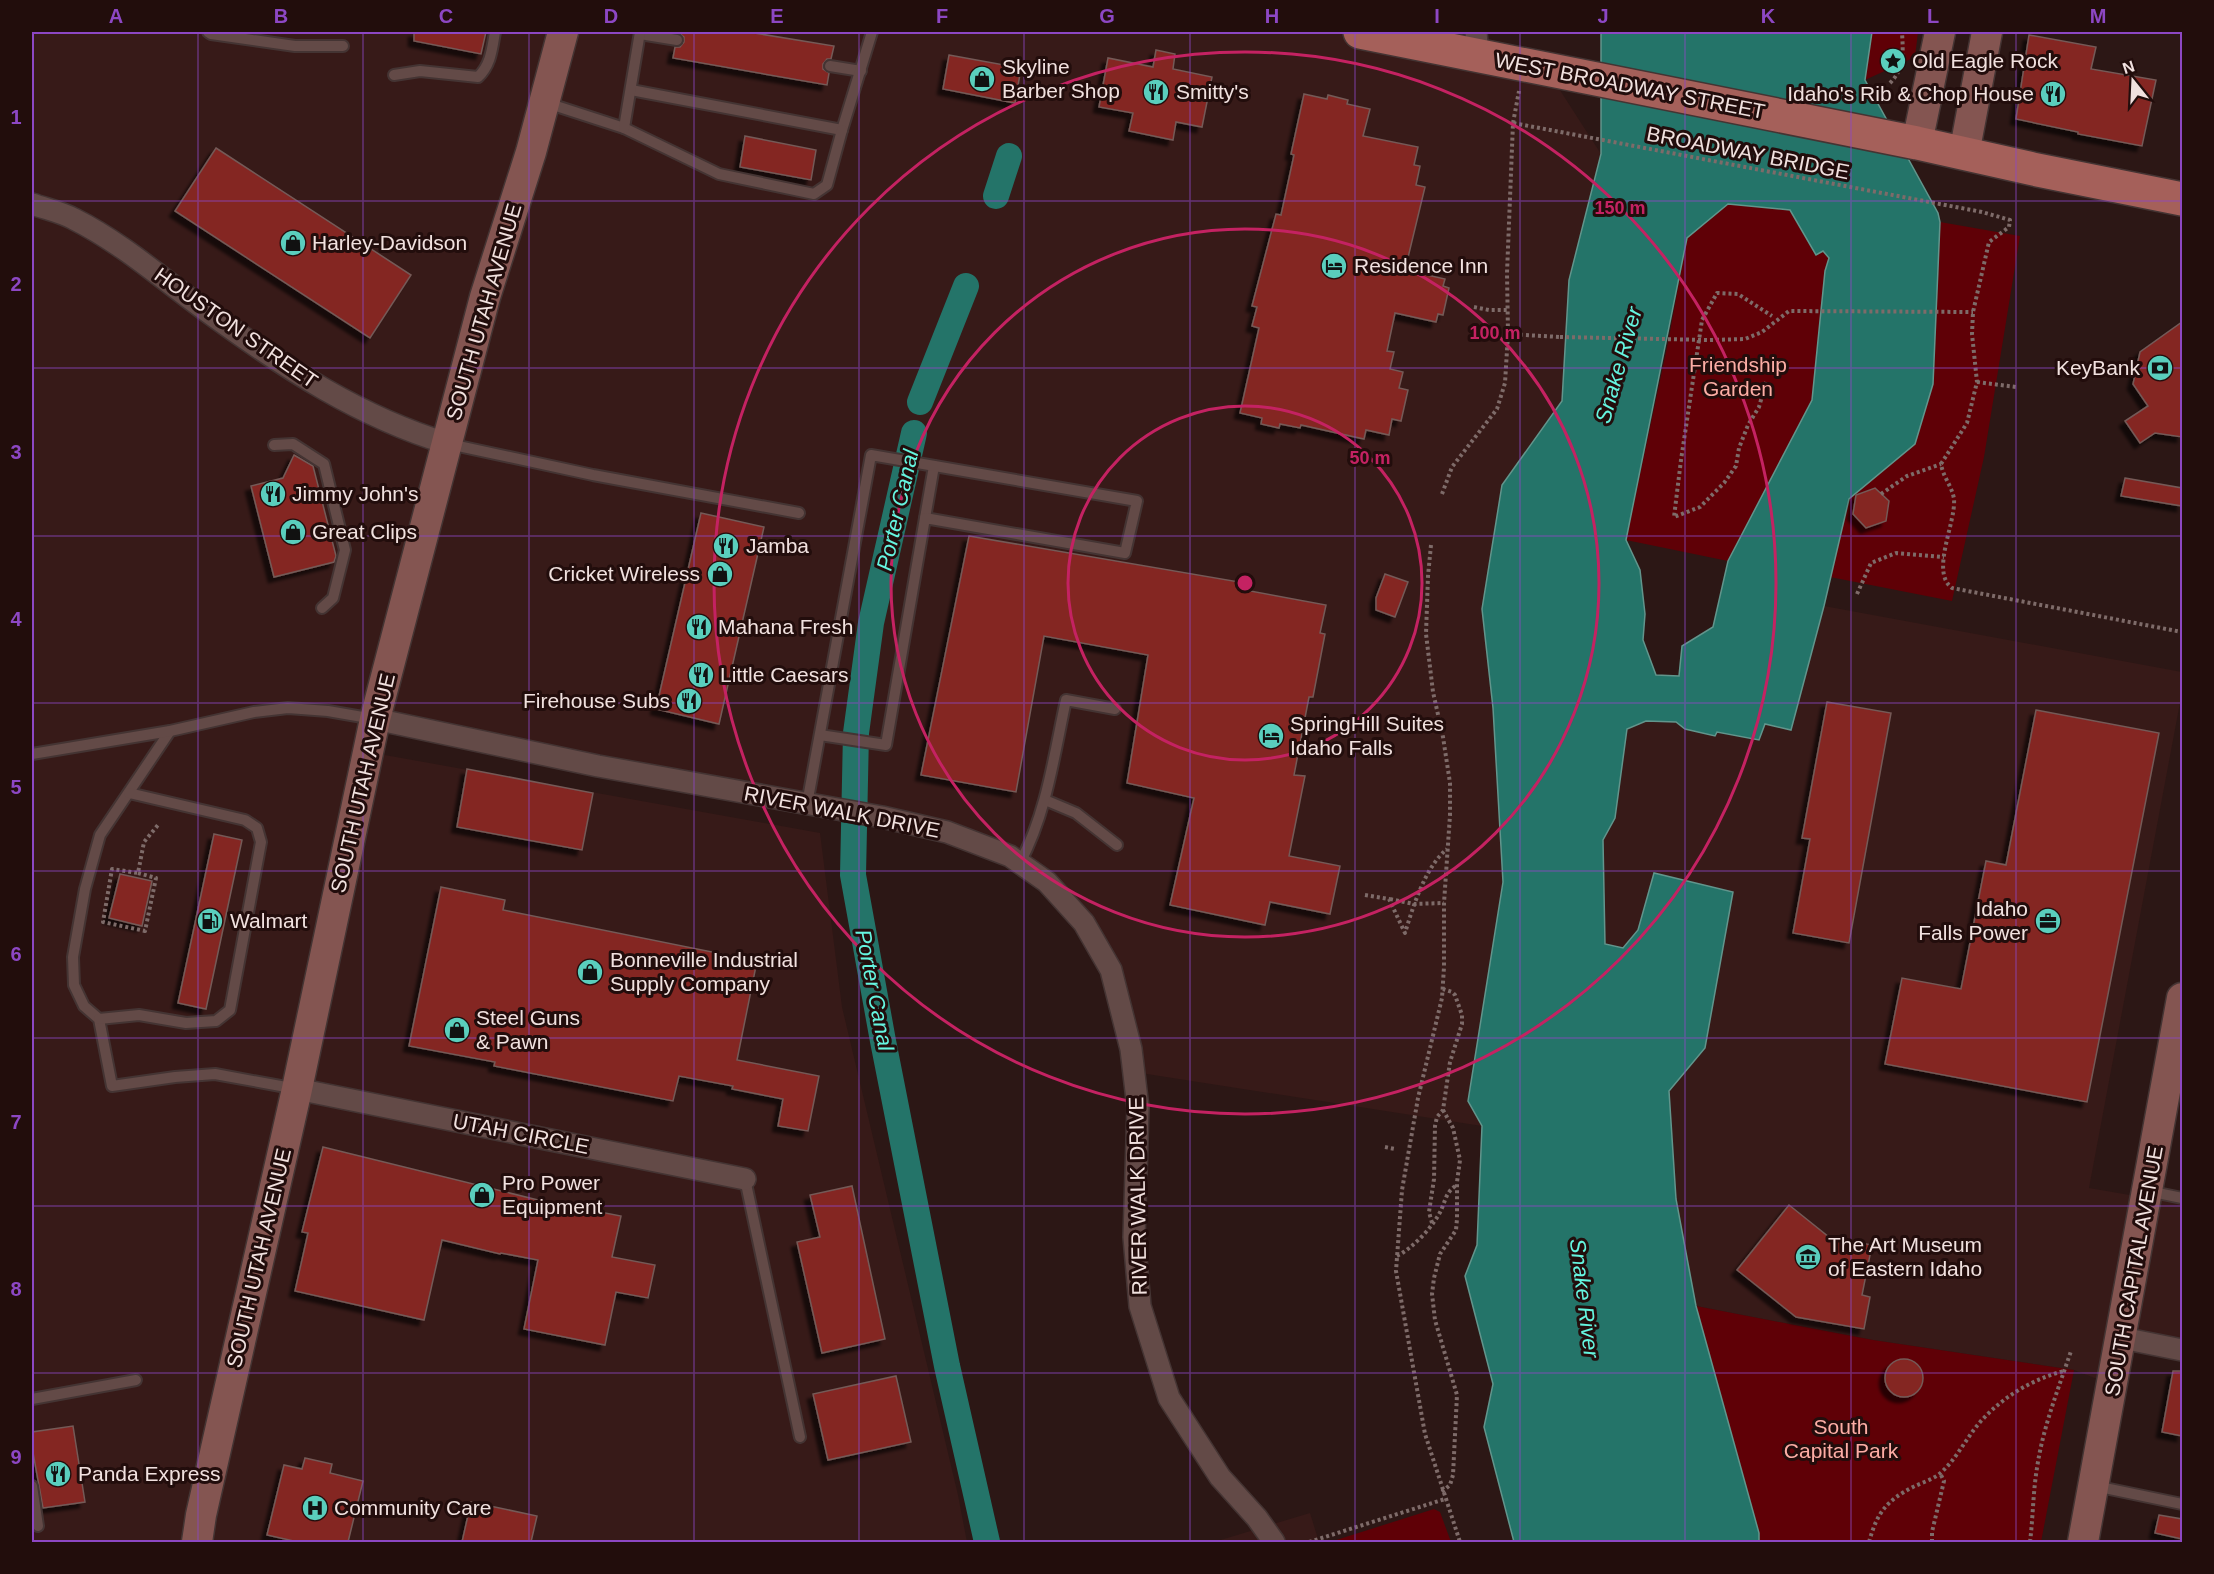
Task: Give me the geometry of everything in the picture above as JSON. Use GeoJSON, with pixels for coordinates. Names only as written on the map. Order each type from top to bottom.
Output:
{"type":"FeatureCollection","features":[{"type":"Feature","properties":{"kind":"main road","name":"SOUTH UTAH AVENUE"},"geometry":{"type":"LineString","coordinates":[[197,1542],[203,1504],[297,1089],[375,719],[485,297],[531,152],[563,32]]}},
{"type":"Feature","properties":{"kind":"main road","name":"WEST BROADWAY STREET"},"geometry":{"type":"LineString","coordinates":[[1360,32],[1477,44],[1547,70],[1906,141],[2182,199]]}},
{"type":"Feature","properties":{"kind":"main road"},"geometry":{"type":"LineString","coordinates":[[1906,141],[1940,32]]}},
{"type":"Feature","properties":{"kind":"main road"},"geometry":{"type":"LineString","coordinates":[[1964,154],[1987,32]]}},
{"type":"Feature","properties":{"kind":"main road","name":"SOUTH CAPITAL AVENUE"},"geometry":{"type":"LineString","coordinates":[[2083,1542],[2148,1191],[2179,1043],[2182,998]]}},
{"type":"Feature","properties":{"kind":"street","name":"HOUSTON STREET"},"geometry":{"type":"LineString","coordinates":[[32,204],[73,218],[112,241],[294,372],[350,404],[405,430],[446,444]]}},
{"type":"Feature","properties":{"kind":"street","name":"RIVER WALK DRIVE"},"geometry":{"type":"LineString","coordinates":[[375,719],[598,766],[882,817],[947,832],[1010,856],[1047,882],[1084,923],[1111,970],[1131,1050],[1138,1108],[1134,1237],[1140,1306],[1169,1398],[1220,1477],[1257,1518],[1274,1542]]}},
{"type":"Feature","properties":{"kind":"street","name":"UTAH CIRCLE"},"geometry":{"type":"LineString","coordinates":[[297,1089],[745,1179]]}},
{"type":"Feature","properties":{"kind":"street"},"geometry":{"type":"LineString","coordinates":[[2122,1338],[2182,1350]]}},
{"type":"Feature","properties":{"kind":"lane"},"geometry":{"type":"LineString","coordinates":[[208,32],[295,46],[343,46]]}},
{"type":"Feature","properties":{"kind":"lane"},"geometry":{"type":"LineString","coordinates":[[394,75],[420,71],[478,77],[485,71],[491,59],[495,32]]}},
{"type":"Feature","properties":{"kind":"lane"},"geometry":{"type":"LineString","coordinates":[[543,102],[624,128],[719,174],[814,194],[827,185],[872,32]]}},
{"type":"Feature","properties":{"kind":"lane"},"geometry":{"type":"LineString","coordinates":[[624,128],[640,33],[676,40]]}},
{"type":"Feature","properties":{"kind":"lane"},"geometry":{"type":"LineString","coordinates":[[830,66],[861,71]]}},
{"type":"Feature","properties":{"kind":"lane"},"geometry":{"type":"LineString","coordinates":[[631,90],[842,130]]}},
{"type":"Feature","properties":{"kind":"lane"},"geometry":{"type":"LineString","coordinates":[[274,445],[293,444],[324,464],[345,550],[333,598],[322,608]]}},
{"type":"Feature","properties":{"kind":"lane"},"geometry":{"type":"LineString","coordinates":[[446,444],[477,448],[593,475],[799,513]]}},
{"type":"Feature","properties":{"kind":"lane"},"geometry":{"type":"LineString","coordinates":[[816,806],[820,735],[871,456],[1137,501],[1125,553],[925,518]]}},
{"type":"Feature","properties":{"kind":"lane"},"geometry":{"type":"LineString","coordinates":[[820,735],[886,745],[934,466]]}},
{"type":"Feature","properties":{"kind":"lane"},"geometry":{"type":"LineString","coordinates":[[1020,863],[1031,842],[1045,800],[1066,700],[1115,709]]}},
{"type":"Feature","properties":{"kind":"lane"},"geometry":{"type":"LineString","coordinates":[[32,754],[170,731],[254,712],[288,708],[328,711],[375,719]]}},
{"type":"Feature","properties":{"kind":"lane"},"geometry":{"type":"LineString","coordinates":[[170,731],[100,835],[85,889],[73,957],[74,986],[84,1006],[99,1018],[112,1086],[215,1074],[297,1089]]}},
{"type":"Feature","properties":{"kind":"lane"},"geometry":{"type":"LineString","coordinates":[[99,1018],[139,1015],[186,1023],[216,1021],[230,1010],[261,842],[257,828],[245,820],[129,793]]}},
{"type":"Feature","properties":{"kind":"lane"},"geometry":{"type":"LineString","coordinates":[[1045,800],[1076,813],[1117,845]]}},
{"type":"Feature","properties":{"kind":"lane"},"geometry":{"type":"LineString","coordinates":[[745,1179],[800,1437]]}},
{"type":"Feature","properties":{"kind":"lane"},"geometry":{"type":"LineString","coordinates":[[2148,1191],[2182,1198]]}},
{"type":"Feature","properties":{"kind":"lane"},"geometry":{"type":"LineString","coordinates":[[32,1399],[136,1380]]}},
{"type":"Feature","properties":{"kind":"lane"},"geometry":{"type":"LineString","coordinates":[[32,1486],[38,1526]]}},
{"type":"Feature","properties":{"kind":"lane"},"geometry":{"type":"LineString","coordinates":[[2093,1486],[2182,1504]]}},
{"type":"Feature","properties":{"kind":"path"},"geometry":{"type":"LineString","coordinates":[[1890,83],[1902,66],[1902,32]]}},
{"type":"Feature","properties":{"kind":"path","name":"BROADWAY BRIDGE"},"geometry":{"type":"LineString","coordinates":[[1508,310],[1507,273],[1513,121],[1982,212],[2010,220],[2006,231],[1989,242],[1973,312]]}},
{"type":"Feature","properties":{"kind":"path"},"geometry":{"type":"LineString","coordinates":[[1766,382],[1759,407],[1748,425],[1739,448],[1736,466],[1724,483],[1700,507],[1674,518],[1702,320],[1718,293],[1738,294],[1772,316]]}},
{"type":"Feature","properties":{"kind":"path"},"geometry":{"type":"LineString","coordinates":[[1442,494],[1452,466],[1497,409],[1505,383],[1508,310],[1474,307]]}},
{"type":"Feature","properties":{"kind":"path"},"geometry":{"type":"LineString","coordinates":[[1508,334],[1560,337],[1745,339],[1762,332],[1784,314],[1800,311],[1973,312],[1972,334],[1977,382],[1967,423],[1941,464],[1907,476],[1881,494]]}},
{"type":"Feature","properties":{"kind":"path"},"geometry":{"type":"LineString","coordinates":[[1977,382],[2016,387]]}},
{"type":"Feature","properties":{"kind":"path"},"geometry":{"type":"LineString","coordinates":[[1941,464],[1951,486],[1954,501],[1944,557],[1943,576],[1946,584],[1952,588],[2182,632]]}},
{"type":"Feature","properties":{"kind":"path"},"geometry":{"type":"LineString","coordinates":[[1431,545],[1426,634],[1450,783],[1444,903],[1443,989],[1416,1109],[1402,1190],[1396,1271],[1420,1409],[1431,1456],[1460,1542]]}},
{"type":"Feature","properties":{"kind":"path"},"geometry":{"type":"LineString","coordinates":[[1857,594],[1870,563],[1896,553],[1944,557]]}},
{"type":"Feature","properties":{"kind":"path"},"geometry":{"type":"LineString","coordinates":[[138,873],[144,842],[158,825]]}},
{"type":"Feature","properties":{"kind":"path"},"geometry":{"type":"LineString","coordinates":[[1389,899],[1405,933],[1414,904],[1437,857],[1447,849]]}},
{"type":"Feature","properties":{"kind":"path"},"geometry":{"type":"LineString","coordinates":[[112,869],[138,873],[156,878],[145,931],[103,922],[112,869]]}},
{"type":"Feature","properties":{"kind":"path"},"geometry":{"type":"LineString","coordinates":[[1365,896],[1414,904],[1444,903]]}},
{"type":"Feature","properties":{"kind":"path"},"geometry":{"type":"LineString","coordinates":[[1432,1223],[1429,1212],[1434,1179],[1435,1126],[1437,1117],[1443,1110],[1450,1062],[1462,1016],[1455,995],[1443,989]]}},
{"type":"Feature","properties":{"kind":"path"},"geometry":{"type":"LineString","coordinates":[[1442,1492],[1450,1485],[1453,1475],[1457,1395],[1434,1314],[1432,1294],[1440,1254],[1456,1230],[1460,1160],[1453,1128],[1443,1110]]}},
{"type":"Feature","properties":{"kind":"path"},"geometry":{"type":"LineString","coordinates":[[1385,1147],[1395,1149]]}},
{"type":"Feature","properties":{"kind":"path"},"geometry":{"type":"LineString","coordinates":[[1397,1256],[1410,1250],[1442,1208],[1447,1194],[1457,1185]]}},
{"type":"Feature","properties":{"kind":"path"},"geometry":{"type":"LineString","coordinates":[[2030,1542],[2037,1468],[2053,1400],[2071,1351]]}},
{"type":"Feature","properties":{"kind":"path"},"geometry":{"type":"LineString","coordinates":[[1869,1542],[1882,1510],[1898,1495],[1940,1473],[1952,1461],[1981,1421],[2003,1401],[2028,1385],[2064,1371]]}},
{"type":"Feature","properties":{"kind":"path"},"geometry":{"type":"LineString","coordinates":[[1932,1542],[1932,1532],[1944,1481],[1940,1473]]}},
{"type":"Feature","properties":{"kind":"path"},"geometry":{"type":"LineString","coordinates":[[1309,1542],[1445,1499]]}},
{"type":"Feature","properties":{"kind":"shaded area"},"geometry":{"type":"Polygon","coordinates":[[[32,32],[1476,32],[1478,56],[1547,70],[1601,154],[1569,280],[1562,401],[1502,485],[1482,608],[1493,708],[1503,882],[1468,1101],[1482,1126],[1134,1072],[1111,971],[1047,882],[947,832],[375,719],[368,752],[820,833],[842,1007],[958,1495],[967,1542],[32,1542],[32,32]]]}},
{"type":"Feature","properties":{"kind":"shaded area"},"geometry":{"type":"Polygon","coordinates":[[[1824,606],[2182,672],[2182,692],[2089,1188],[2182,1204],[2182,1350],[2122,1338],[2113,1385],[2074,1370],[1873,1340],[1696,1306],[1676,1199],[1669,1090],[1705,1048],[1733,892],[1672,877],[1646,906],[1638,930],[1623,948],[1604,944],[1603,839],[1615,818],[1627,729],[1646,721],[1677,722],[1685,729],[1759,740],[1765,724],[1791,730],[1824,606]]]}},
{"type":"Feature","properties":{"kind":"shaded area"},"geometry":{"type":"Polygon","coordinates":[[[1310,1513],[1319,1542],[1214,1542],[1310,1513]]]}},
{"type":"Feature","properties":{"kind":"green space"},"geometry":{"type":"Polygon","coordinates":[[[1872,32],[1918,32],[1915,57],[1865,80],[1872,32]]]}},
{"type":"Feature","properties":{"kind":"green space","name":"Friendship Garden"},"geometry":{"type":"Polygon","coordinates":[[[1728,204],[1790,210],[1815,255],[1823,250],[1829,258],[1825,271],[1812,400],[1728,561],[1626,540],[1668,343],[1687,238],[1728,204]]]}},
{"type":"Feature","properties":{"kind":"green space"},"geometry":{"type":"Polygon","coordinates":[[[1940,222],[2020,236],[1984,457],[1952,601],[1830,577],[1849,499],[1915,444],[1933,384],[1940,222]]]}},
{"type":"Feature","properties":{"kind":"green space","name":"South Capital Park"},"geometry":{"type":"Polygon","coordinates":[[[1696,1306],[1873,1340],[2074,1370],[2041,1542],[1759,1542],[1759,1532],[1696,1306]]]}},
{"type":"Feature","properties":{"kind":"green space"},"geometry":{"type":"Polygon","coordinates":[[[1434,1509],[1440,1512],[1451,1542],[1330,1542],[1434,1509]]]}},
{"type":"Feature","properties":{"kind":"water","name":"Snake River"},"geometry":{"type":"Polygon","coordinates":[[[1601,32],[1872,32],[1865,80],[1938,213],[1940,222],[1933,384],[1915,444],[1849,499],[1824,606],[1791,730],[1765,724],[1759,740],[1717,732],[1715,736],[1685,729],[1676,722],[1646,721],[1627,729],[1615,818],[1603,840],[1605,944],[1623,948],[1638,930],[1654,873],[1733,892],[1705,1048],[1669,1091],[1676,1199],[1696,1306],[1759,1533],[1759,1542],[1514,1542],[1484,1427],[1493,1384],[1465,1276],[1477,1245],[1482,1126],[1468,1101],[1503,882],[1493,708],[1482,609],[1502,485],[1562,401],[1569,280],[1601,154],[1601,32]],[[1728,204],[1687,238],[1626,540],[1640,570],[1645,614],[1643,640],[1656,675],[1679,676],[1682,646],[1713,627],[1728,561],[1812,400],[1825,271],[1829,258],[1823,251],[1816,255],[1790,210],[1728,204]]]}},
{"type":"Feature","properties":{"kind":"building"},"geometry":{"type":"Polygon","coordinates":[[[414,32],[486,32],[481,54],[414,41],[414,32]]]}},
{"type":"Feature","properties":{"kind":"building"},"geometry":{"type":"Polygon","coordinates":[[[678,32],[748,32],[834,46],[831,59],[827,59],[823,64],[823,69],[829,73],[827,85],[673,58],[675,47],[680,47],[684,42],[684,37],[678,32]]]}},
{"type":"Feature","properties":{"kind":"building"},"geometry":{"type":"Polygon","coordinates":[[[2029,35],[2096,47],[2091,69],[2156,80],[2142,146],[2016,119],[2029,35]]]}},
{"type":"Feature","properties":{"kind":"building","name":"Smitty's"},"geometry":{"type":"Polygon","coordinates":[[[1156,50],[1175,54],[1173,69],[1212,77],[1202,127],[1176,122],[1173,140],[1129,131],[1133,113],[1099,107],[1108,58],[1153,67],[1156,50]]]}},
{"type":"Feature","properties":{"kind":"building","name":"Skyline Barber Shop"},"geometry":{"type":"Polygon","coordinates":[[[949,55],[1021,68],[1015,103],[943,89],[949,55]]]}},
{"type":"Feature","properties":{"kind":"building","name":"Residence Inn"},"geometry":{"type":"Polygon","coordinates":[[[1304,94],[1327,99],[1328,95],[1348,100],[1347,104],[1370,109],[1363,136],[1418,147],[1414,165],[1420,166],[1416,185],[1425,187],[1405,270],[1445,279],[1443,286],[1449,288],[1443,315],[1438,314],[1436,322],[1395,313],[1387,351],[1394,352],[1390,369],[1403,372],[1399,388],[1408,390],[1401,421],[1392,419],[1389,435],[1366,430],[1364,439],[1301,425],[1300,428],[1280,424],[1279,428],[1261,424],[1262,418],[1240,413],[1259,328],[1252,326],[1257,307],[1252,306],[1276,214],[1281,215],[1304,94]]]}},
{"type":"Feature","properties":{"kind":"building"},"geometry":{"type":"Polygon","coordinates":[[[745,136],[816,150],[811,180],[740,167],[745,136]]]}},
{"type":"Feature","properties":{"kind":"building","name":"Harley-Davidson"},"geometry":{"type":"Polygon","coordinates":[[[216,148],[411,275],[370,338],[175,211],[216,148]]]}},
{"type":"Feature","properties":{"kind":"building","name":"KeyBank"},"geometry":{"type":"Polygon","coordinates":[[[2182,322],[2182,437],[2155,433],[2140,443],[2125,421],[2148,406],[2133,384],[2140,352],[2182,322]]]}},
{"type":"Feature","properties":{"kind":"building"},"geometry":{"type":"Polygon","coordinates":[[[294,455],[313,466],[336,556],[334,562],[274,577],[251,486],[283,478],[294,455]]]}},
{"type":"Feature","properties":{"kind":"building"},"geometry":{"type":"Polygon","coordinates":[[[2125,478],[2182,488],[2182,506],[2121,496],[2125,478]]]}},
{"type":"Feature","properties":{"kind":"building"},"geometry":{"type":"Polygon","coordinates":[[[1875,488],[1889,501],[1886,521],[1866,528],[1853,514],[1856,495],[1875,488]]]}},
{"type":"Feature","properties":{"kind":"building"},"geometry":{"type":"Polygon","coordinates":[[[701,513],[764,527],[719,724],[656,709],[701,513]]]}},
{"type":"Feature","properties":{"kind":"building"},"geometry":{"type":"Polygon","coordinates":[[[969,536],[1251,584],[1250,591],[1326,605],[1320,633],[1325,634],[1313,697],[1309,697],[1294,775],[1305,776],[1289,856],[1340,866],[1330,914],[1270,902],[1265,925],[1170,905],[1194,798],[1127,783],[1148,655],[1044,636],[1016,792],[921,775],[969,536]]]}},
{"type":"Feature","properties":{"kind":"building"},"geometry":{"type":"Polygon","coordinates":[[[1385,574],[1408,582],[1395,617],[1376,610],[1376,598],[1385,574]]]}},
{"type":"Feature","properties":{"kind":"building"},"geometry":{"type":"Polygon","coordinates":[[[1827,702],[1891,713],[1849,943],[1793,933],[1810,839],[1802,838],[1827,702]]]}},
{"type":"Feature","properties":{"kind":"building","name":"Idaho Falls Power"},"geometry":{"type":"Polygon","coordinates":[[[2036,710],[2159,733],[2087,1102],[1885,1064],[1902,978],[1961,989],[1986,861],[2006,865],[2036,710]]]}},
{"type":"Feature","properties":{"kind":"building"},"geometry":{"type":"Polygon","coordinates":[[[467,769],[593,793],[582,850],[457,827],[467,769]]]}},
{"type":"Feature","properties":{"kind":"building","name":"Walmart"},"geometry":{"type":"Polygon","coordinates":[[[214,834],[242,840],[206,1009],[178,1003],[214,834]]]}},
{"type":"Feature","properties":{"kind":"building"},"geometry":{"type":"Polygon","coordinates":[[[120,874],[152,881],[142,926],[109,918],[120,874]]]}},
{"type":"Feature","properties":{"kind":"building"},"geometry":{"type":"Polygon","coordinates":[[[441,887],[505,900],[503,910],[757,961],[737,1060],[819,1076],[808,1131],[778,1126],[783,1099],[732,1089],[733,1086],[679,1076],[673,1101],[494,1066],[495,1062],[409,1046],[441,887]]]}},
{"type":"Feature","properties":{"kind":"building"},"geometry":{"type":"Polygon","coordinates":[[[323,1147],[538,1200],[621,1216],[612,1257],[655,1265],[648,1298],[616,1292],[605,1345],[524,1329],[538,1260],[500,1254],[442,1240],[424,1320],[295,1291],[308,1233],[302,1232],[323,1147]]]}},
{"type":"Feature","properties":{"kind":"building"},"geometry":{"type":"Polygon","coordinates":[[[852,1186],[885,1339],[822,1353],[797,1242],[820,1237],[810,1195],[852,1186]]]}},
{"type":"Feature","properties":{"kind":"building","name":"The Art Museum of Eastern Idaho"},"geometry":{"type":"Polygon","coordinates":[[[1789,1205],[1829,1237],[1872,1245],[1862,1295],[1870,1297],[1864,1329],[1796,1317],[1737,1270],[1789,1205]]]}},
{"type":"Feature","properties":{"kind":"building"},"geometry":{"type":"Polygon","coordinates":[[[1904,1359],[1911,1360],[1917,1365],[1922,1371],[1922,1385],[1917,1391],[1911,1396],[1904,1397],[1897,1396],[1891,1391],[1886,1385],[1885,1378],[1886,1371],[1891,1365],[1897,1360],[1904,1359]]]}},
{"type":"Feature","properties":{"kind":"building"},"geometry":{"type":"Polygon","coordinates":[[[2173,1371],[2182,1371],[2182,1436],[2162,1432],[2173,1371]]]}},
{"type":"Feature","properties":{"kind":"building"},"geometry":{"type":"Polygon","coordinates":[[[896,1376],[911,1442],[828,1460],[813,1394],[896,1376]]]}},
{"type":"Feature","properties":{"kind":"building","name":"Panda Express"},"geometry":{"type":"Polygon","coordinates":[[[73,1426],[85,1502],[43,1508],[32,1447],[32,1432],[73,1426]]]}},
{"type":"Feature","properties":{"kind":"building","name":"Community Care"},"geometry":{"type":"Polygon","coordinates":[[[305,1458],[332,1464],[330,1473],[363,1481],[348,1542],[298,1542],[267,1535],[284,1465],[302,1469],[305,1458]]]}},
{"type":"Feature","properties":{"kind":"building"},"geometry":{"type":"Polygon","coordinates":[[[471,1502],[537,1516],[531,1542],[462,1542],[471,1502]]]}},
{"type":"Feature","properties":{"kind":"building"},"geometry":{"type":"Polygon","coordinates":[[[2159,1515],[2182,1519],[2182,1539],[2155,1533],[2159,1515]]]}},
{"type":"Feature","properties":{"kind":"waterway","name":"Porter Canal"},"geometry":{"type":"LineString","coordinates":[[996,196],[1009,156]]}},
{"type":"Feature","properties":{"kind":"waterway","name":"Porter Canal"},"geometry":{"type":"LineString","coordinates":[[920,402],[966,286]]}},
{"type":"Feature","properties":{"kind":"waterway","name":"Porter Canal"},"geometry":{"type":"LineString","coordinates":[[914,433],[871,623],[856,733],[853,875],[947,1366],[987,1542]]}},
{"type":"Feature","properties":{"kind":"place","name":"Old Eagle Rock"},"geometry":{"type":"Point","coordinates":[1893,61]}},
{"type":"Feature","properties":{"kind":"place","name":"Skyline Barber Shop"},"geometry":{"type":"Point","coordinates":[982,79]}},
{"type":"Feature","properties":{"kind":"place","name":"Smitty's"},"geometry":{"type":"Point","coordinates":[1156,92]}},
{"type":"Feature","properties":{"kind":"place","name":"Idaho's Rib & Chop House"},"geometry":{"type":"Point","coordinates":[2053,94]}},
{"type":"Feature","properties":{"kind":"place","name":"Harley-Davidson"},"geometry":{"type":"Point","coordinates":[293,243]}},
{"type":"Feature","properties":{"kind":"place","name":"Residence Inn"},"geometry":{"type":"Point","coordinates":[1334,266]}},
{"type":"Feature","properties":{"kind":"place","name":"KeyBank"},"geometry":{"type":"Point","coordinates":[2160,368]}},
{"type":"Feature","properties":{"kind":"place","name":"Jimmy John's"},"geometry":{"type":"Point","coordinates":[273,494]}},
{"type":"Feature","properties":{"kind":"place","name":"Great Clips"},"geometry":{"type":"Point","coordinates":[293,532]}},
{"type":"Feature","properties":{"kind":"place","name":"Jamba"},"geometry":{"type":"Point","coordinates":[726,546]}},
{"type":"Feature","properties":{"kind":"place","name":"Cricket Wireless"},"geometry":{"type":"Point","coordinates":[720,574]}},
{"type":"Feature","properties":{"kind":"place","name":"Mahana Fresh"},"geometry":{"type":"Point","coordinates":[699,627]}},
{"type":"Feature","properties":{"kind":"place","name":"Little Caesars"},"geometry":{"type":"Point","coordinates":[701,675]}},
{"type":"Feature","properties":{"kind":"place","name":"Firehouse Subs"},"geometry":{"type":"Point","coordinates":[689,701]}},
{"type":"Feature","properties":{"kind":"place","name":"SpringHill Suites Idaho Falls"},"geometry":{"type":"Point","coordinates":[1271,736]}},
{"type":"Feature","properties":{"kind":"place","name":"Walmart"},"geometry":{"type":"Point","coordinates":[210,921]}},
{"type":"Feature","properties":{"kind":"place","name":"Idaho Falls Power"},"geometry":{"type":"Point","coordinates":[2048,921]}},
{"type":"Feature","properties":{"kind":"place","name":"Bonneville Industrial Supply Company"},"geometry":{"type":"Point","coordinates":[590,972]}},
{"type":"Feature","properties":{"kind":"place","name":"Steel Guns & Pawn"},"geometry":{"type":"Point","coordinates":[457,1030]}},
{"type":"Feature","properties":{"kind":"place","name":"Pro Power Equipment"},"geometry":{"type":"Point","coordinates":[482,1195]}},
{"type":"Feature","properties":{"kind":"place","name":"The Art Museum of Eastern Idaho"},"geometry":{"type":"Point","coordinates":[1808,1257]}},
{"type":"Feature","properties":{"kind":"place","name":"Panda Express"},"geometry":{"type":"Point","coordinates":[58,1474]}},
{"type":"Feature","properties":{"kind":"place","name":"Community Care"},"geometry":{"type":"Point","coordinates":[315,1508]}}]}
